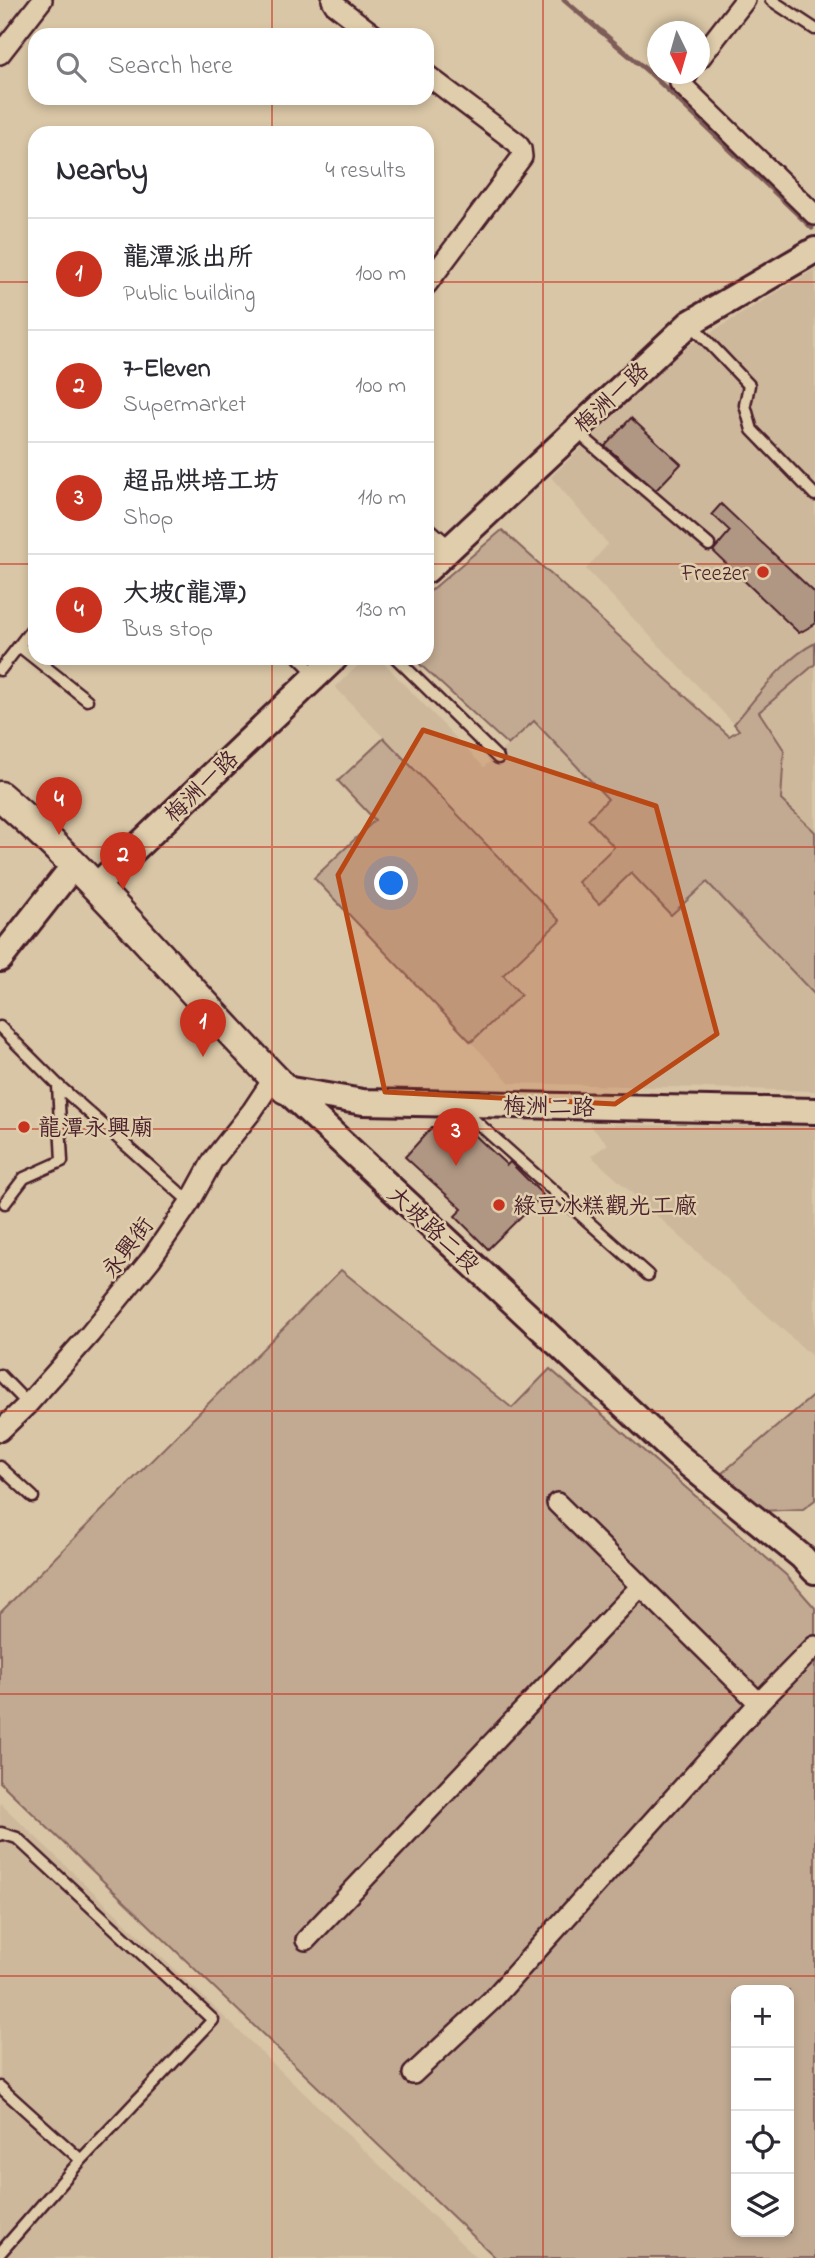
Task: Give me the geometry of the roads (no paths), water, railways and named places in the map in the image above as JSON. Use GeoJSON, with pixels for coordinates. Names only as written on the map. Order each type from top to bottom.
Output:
{"type":"FeatureCollection","features":[{"type":"Feature","properties":{"kind":"main road","name":"大坡路二段"},"geometry":{"type":"LineString","coordinates":[[0,796],[75,864],[279,1084]]}},
{"type":"Feature","properties":{"kind":"street"},"geometry":{"type":"LineString","coordinates":[[0,54],[41,0]]}},
{"type":"Feature","properties":{"kind":"street"},"geometry":{"type":"LineString","coordinates":[[332,0],[365,28]]}},
{"type":"Feature","properties":{"kind":"street"},"geometry":{"type":"LineString","coordinates":[[710,44],[745,0]]}},
{"type":"Feature","properties":{"kind":"street"},"geometry":{"type":"LineString","coordinates":[[434,80],[517,144],[522,157],[434,275]]}},
{"type":"Feature","properties":{"kind":"street"},"geometry":{"type":"LineString","coordinates":[[681,84],[815,215]]}},
{"type":"Feature","properties":{"kind":"street","name":"梅洲一路"},"geometry":{"type":"LineString","coordinates":[[434,563],[690,323],[815,250]]}},
{"type":"Feature","properties":{"kind":"street"},"geometry":{"type":"LineString","coordinates":[[434,538],[448,550]]}},
{"type":"Feature","properties":{"kind":"street","name":"梅洲一路"},"geometry":{"type":"LineString","coordinates":[[96,886],[328,665]]}},
{"type":"Feature","properties":{"kind":"street"},"geometry":{"type":"LineString","coordinates":[[0,959],[75,864]]}},
{"type":"Feature","properties":{"kind":"street","name":"梅洲二路"},"geometry":{"type":"LineString","coordinates":[[279,1084],[363,1102],[815,1111]]}},
{"type":"Feature","properties":{"kind":"street","name":"永興街"},"geometry":{"type":"LineString","coordinates":[[0,1431],[28,1404],[90,1334],[151,1259],[190,1202],[213,1160],[252,1111],[279,1084]]}},
{"type":"Feature","properties":{"kind":"street","name":"大坡路二段"},"geometry":{"type":"LineString","coordinates":[[279,1084],[677,1455],[802,1557],[815,1571]]}},
{"type":"Feature","properties":{"kind":"street"},"geometry":{"type":"LineString","coordinates":[[556,1503],[759,1703]]}},
{"type":"Feature","properties":{"kind":"street"},"geometry":{"type":"LineString","coordinates":[[306,1940],[640,1587]]}},
{"type":"Feature","properties":{"kind":"street"},"geometry":{"type":"LineString","coordinates":[[413,2074],[491,2001],[759,1703],[815,1646]]}},
{"type":"Feature","properties":{"kind":"lane"},"geometry":{"type":"LineString","coordinates":[[771,0],[815,29]]}},
{"type":"Feature","properties":{"kind":"lane"},"geometry":{"type":"LineString","coordinates":[[690,323],[749,385],[745,405],[752,430],[815,495]]}},
{"type":"Feature","properties":{"kind":"lane"},"geometry":{"type":"LineString","coordinates":[[576,430],[709,545]]}},
{"type":"Feature","properties":{"kind":"lane"},"geometry":{"type":"LineString","coordinates":[[0,670],[28,634]]}},
{"type":"Feature","properties":{"kind":"lane"},"geometry":{"type":"LineString","coordinates":[[19,646],[28,653]]}},
{"type":"Feature","properties":{"kind":"lane"},"geometry":{"type":"LineString","coordinates":[[43,665],[87,700]]}},
{"type":"Feature","properties":{"kind":"lane"},"geometry":{"type":"LineString","coordinates":[[306,665],[317,675]]}},
{"type":"Feature","properties":{"kind":"lane"},"geometry":{"type":"LineString","coordinates":[[403,665],[498,758]]}},
{"type":"Feature","properties":{"kind":"lane"},"geometry":{"type":"LineString","coordinates":[[0,1027],[58,1085],[190,1202]]}},
{"type":"Feature","properties":{"kind":"lane"},"geometry":{"type":"LineString","coordinates":[[5,1203],[24,1178],[62,1161],[58,1085]]}},
{"type":"Feature","properties":{"kind":"lane"},"geometry":{"type":"LineString","coordinates":[[457,1104],[648,1275]]}},
{"type":"Feature","properties":{"kind":"lane"},"geometry":{"type":"LineString","coordinates":[[0,1375],[28,1404]]}},
{"type":"Feature","properties":{"kind":"lane"},"geometry":{"type":"LineString","coordinates":[[0,1466],[33,1497]]}},
{"type":"Feature","properties":{"kind":"lane"},"geometry":{"type":"LineString","coordinates":[[0,1835],[1,1833],[17,1838],[213,2020],[81,2160],[0,2253]]}},
{"type":"Feature","properties":{"kind":"lane"},"geometry":{"type":"LineString","coordinates":[[0,2087],[81,2160]]}},
{"type":"Feature","properties":{"kind":"waterway"},"geometry":{"type":"LineString","coordinates":[[564,0],[651,74],[812,228]]}},
{"type":"Feature","properties":{"kind":"place","name":"Freezer"},"geometry":{"type":"Point","coordinates":[763,572]}},
{"type":"Feature","properties":{"kind":"place","name":"大坡(龍潭)"},"geometry":{"type":"Point","coordinates":[59,835]}},
{"type":"Feature","properties":{"kind":"place","name":"7-Eleven"},"geometry":{"type":"Point","coordinates":[123,890]}},
{"type":"Feature","properties":{"kind":"place","name":"龍潭派出所"},"geometry":{"type":"Point","coordinates":[203,1057]}},
{"type":"Feature","properties":{"kind":"place","name":"龍潭永興廟"},"geometry":{"type":"Point","coordinates":[24,1127]}},
{"type":"Feature","properties":{"kind":"place","name":"超品烘培工坊"},"geometry":{"type":"Point","coordinates":[456,1166]}},
{"type":"Feature","properties":{"kind":"place","name":"綠豆冰糕觀光工廠"},"geometry":{"type":"Point","coordinates":[499,1205]}}]}
